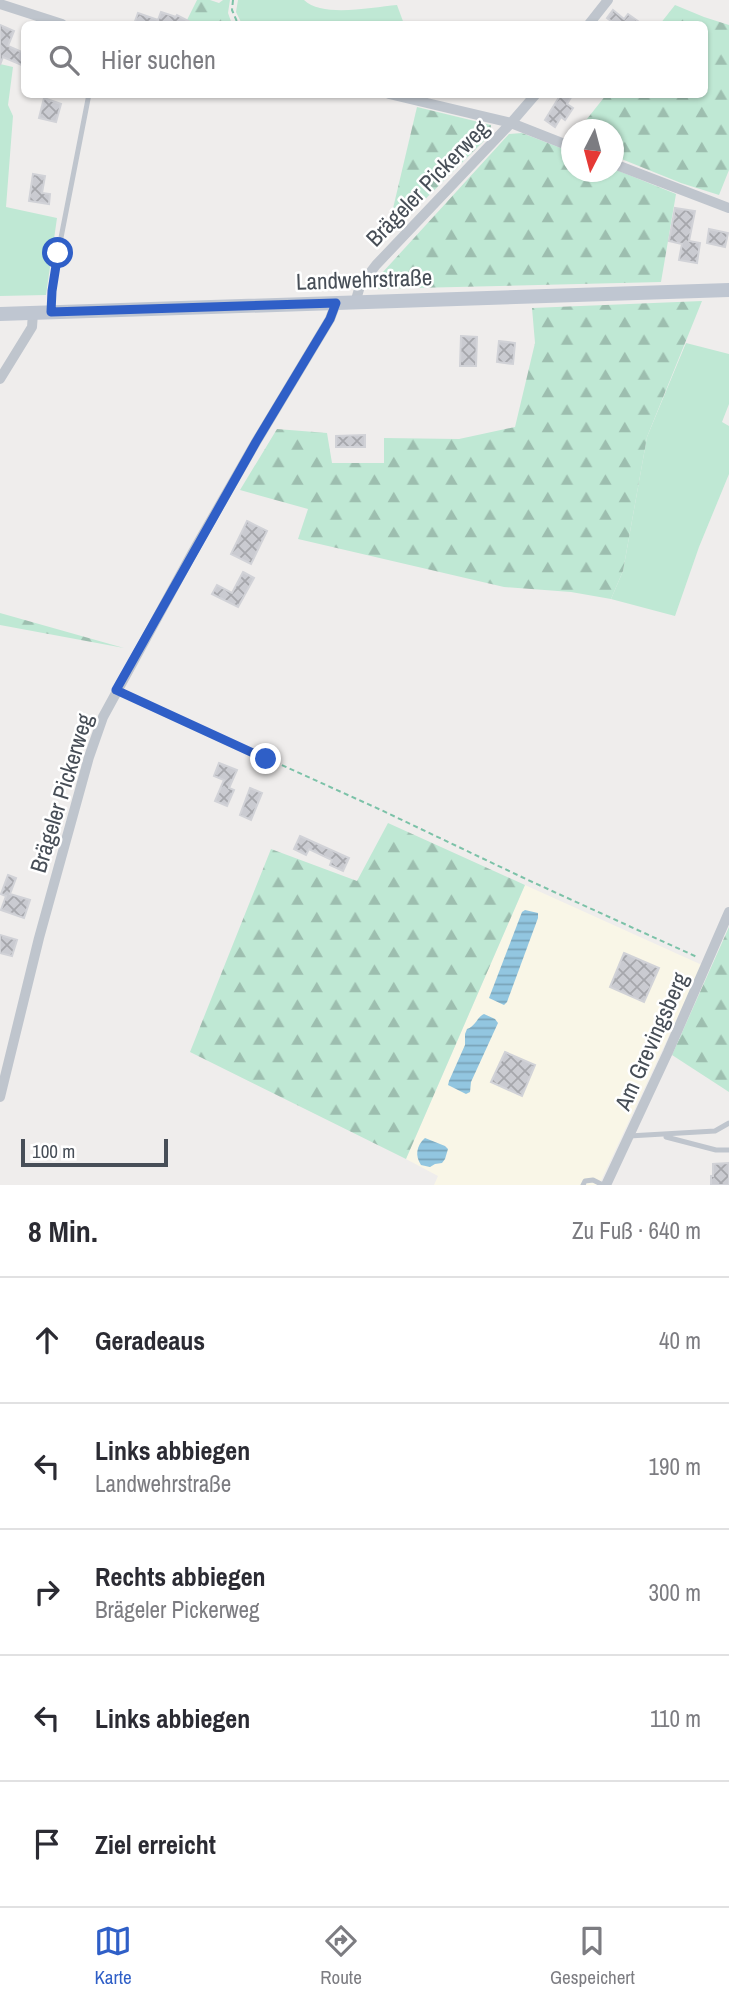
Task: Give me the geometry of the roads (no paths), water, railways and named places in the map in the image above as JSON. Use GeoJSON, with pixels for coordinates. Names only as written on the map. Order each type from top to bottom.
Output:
{"type":"FeatureCollection","features":[{"type":"Feature","properties":{"kind":"street"},"geometry":{"type":"LineString","coordinates":[[591,21],[608,0]]}},
{"type":"Feature","properties":{"kind":"street"},"geometry":{"type":"LineString","coordinates":[[0,4],[53,21]]}},
{"type":"Feature","properties":{"kind":"street"},"geometry":{"type":"LineString","coordinates":[[406,98],[511,123],[561,143]]}},
{"type":"Feature","properties":{"kind":"street","name":"Brägeler Pickerweg"},"geometry":{"type":"LineString","coordinates":[[355,303],[360,286],[376,265],[533,98]]}},
{"type":"Feature","properties":{"kind":"street"},"geometry":{"type":"LineString","coordinates":[[624,168],[729,208]]}},
{"type":"Feature","properties":{"kind":"street","name":"Landwehrstraße"},"geometry":{"type":"LineString","coordinates":[[0,314],[729,290]]}},
{"type":"Feature","properties":{"kind":"street","name":"Brägeler Pickerweg"},"geometry":{"type":"LineString","coordinates":[[0,1097],[39,937],[89,757],[103,717],[256,442],[330,319],[336,303]]}},
{"type":"Feature","properties":{"kind":"street"},"geometry":{"type":"LineString","coordinates":[[0,379],[32,327],[33,313]]}},
{"type":"Feature","properties":{"kind":"street","name":"Am Grevingsberg"},"geometry":{"type":"LineString","coordinates":[[605,1185],[729,912]]}},
{"type":"Feature","properties":{"kind":"lane"},"geometry":{"type":"LineString","coordinates":[[51,312],[58,253],[88,98]]}},
{"type":"Feature","properties":{"kind":"lane"},"geometry":{"type":"LineString","coordinates":[[629,1136],[715,1131],[729,1123]]}},
{"type":"Feature","properties":{"kind":"lane"},"geometry":{"type":"LineString","coordinates":[[660,1135],[716,1150],[729,1150]]}},
{"type":"Feature","properties":{"kind":"lane"},"geometry":{"type":"LineString","coordinates":[[583,1185],[585,1181],[593,1180],[605,1185]]}},
{"type":"Feature","properties":{"kind":"water"},"geometry":{"type":"Polygon","coordinates":[[[525,910],[538,913],[538,918],[504,1005],[489,998],[525,910]]]}},
{"type":"Feature","properties":{"kind":"water"},"geometry":{"type":"Polygon","coordinates":[[[484,1014],[498,1023],[471,1082],[470,1092],[466,1094],[448,1085],[465,1045],[467,1029],[484,1014]]]}},
{"type":"Feature","properties":{"kind":"water"},"geometry":{"type":"Polygon","coordinates":[[[425,1138],[448,1149],[442,1163],[430,1167],[421,1165],[417,1151],[425,1138]]]}}]}
